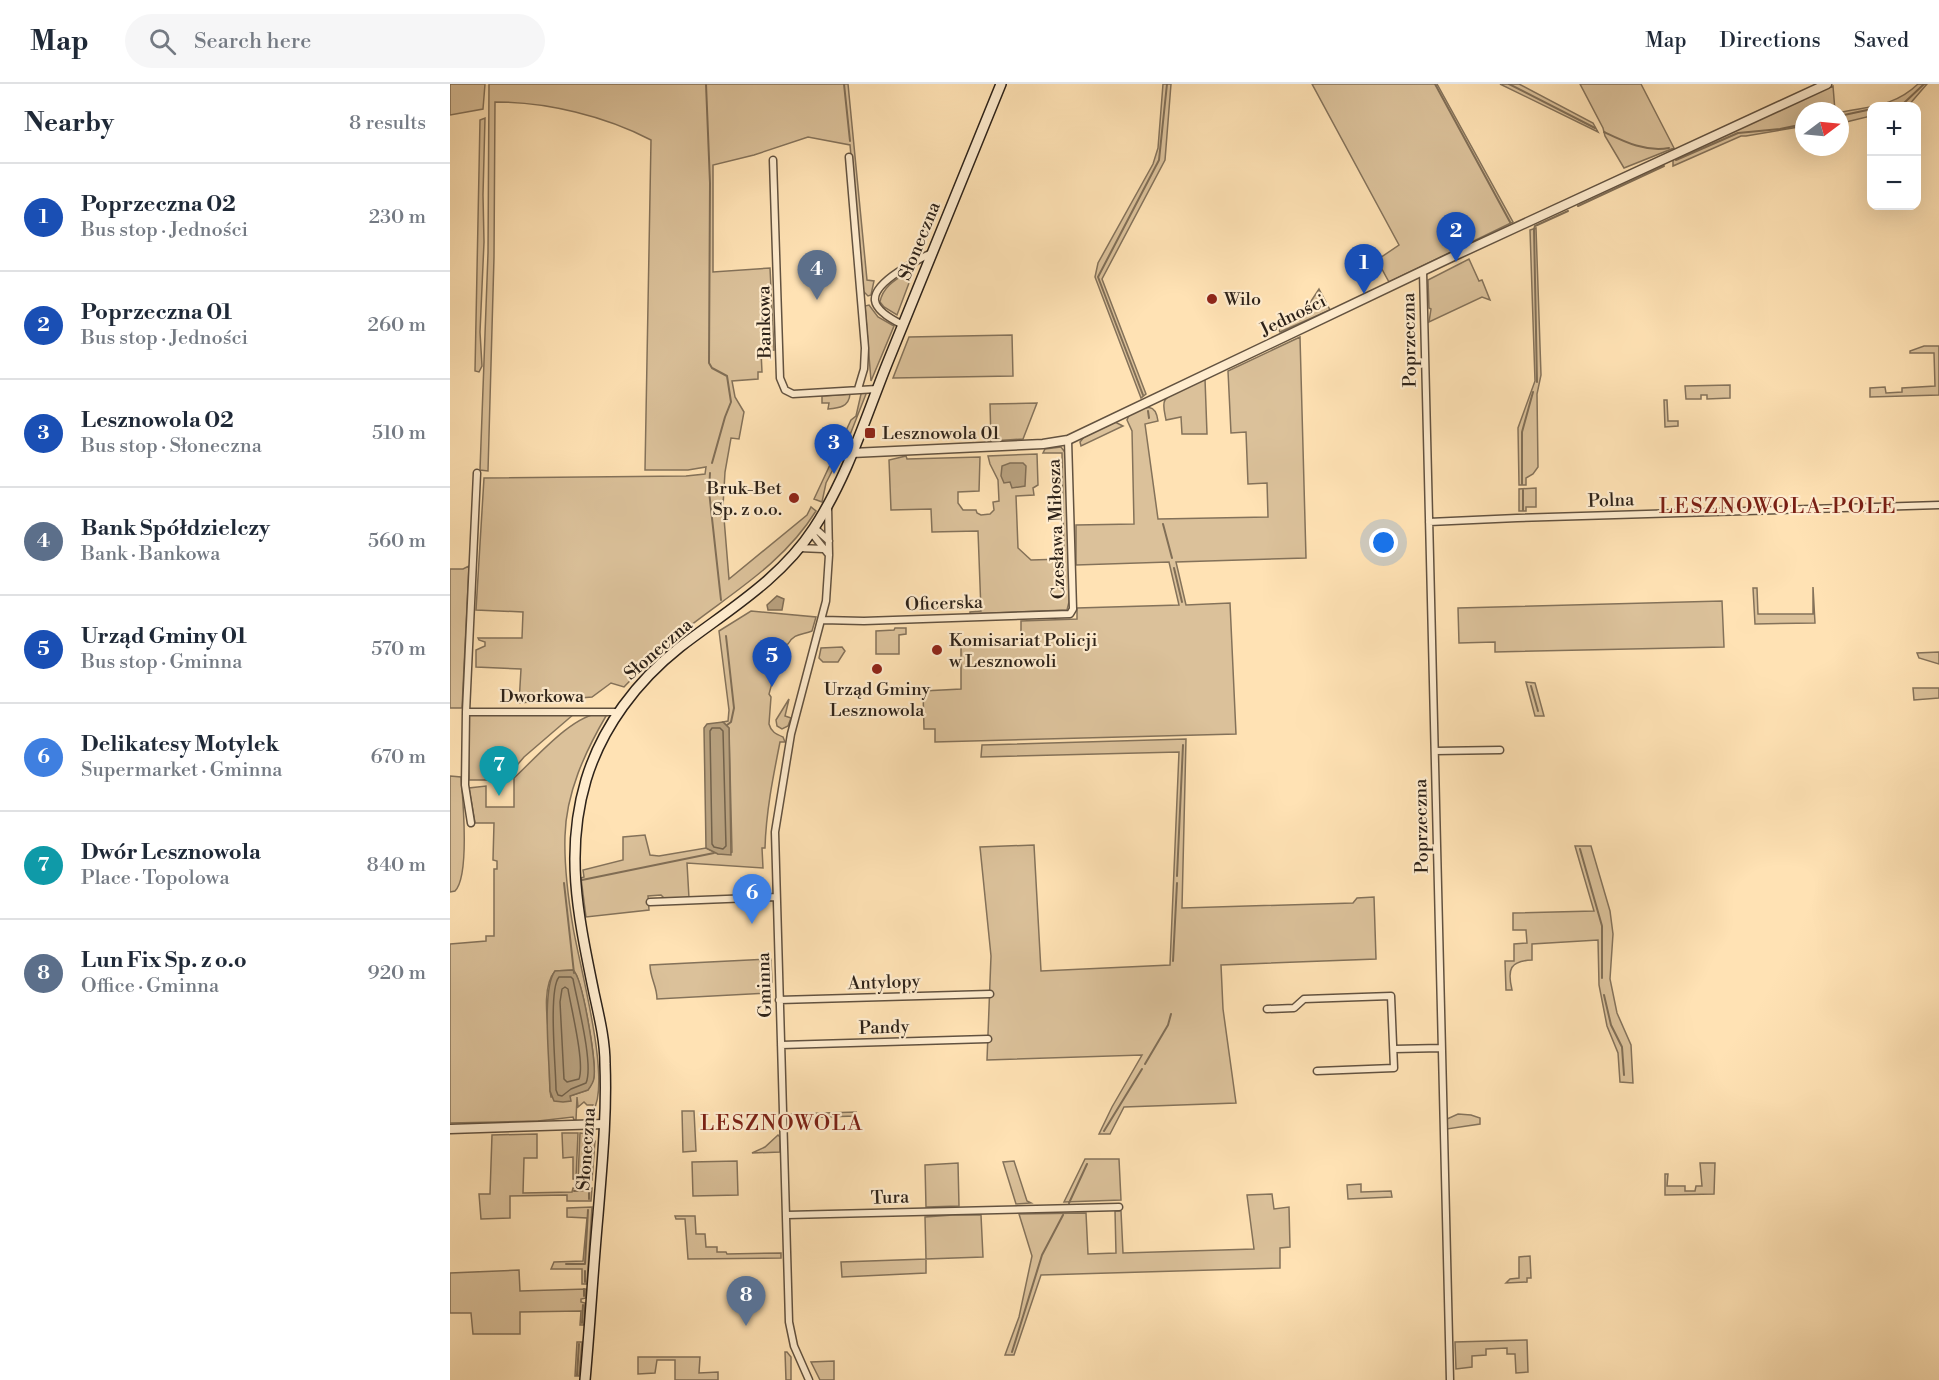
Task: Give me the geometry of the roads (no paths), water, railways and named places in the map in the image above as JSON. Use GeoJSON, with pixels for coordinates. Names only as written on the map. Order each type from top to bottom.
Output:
{"type":"FeatureCollection","features":[{"type":"Feature","properties":{"kind":"main road","name":"Słoneczna"},"geometry":{"type":"LineString","coordinates":[[585,1380],[604,1124],[605,1059],[577,906],[573,867],[578,814],[590,768],[619,712],[634,691],[657,667],[766,584],[799,549],[828,506],[852,453],[1001,84]]}},
{"type":"Feature","properties":{"kind":"street","name":"Jedności"},"geometry":{"type":"LineString","coordinates":[[852,453],[1043,444],[1068,440],[1423,271],[1827,84]]}},
{"type":"Feature","properties":{"kind":"street"},"geometry":{"type":"LineString","coordinates":[[849,157],[861,301],[864,369],[858,389]]}},
{"type":"Feature","properties":{"kind":"street","name":"Bankowa"},"geometry":{"type":"LineString","coordinates":[[773,160],[780,378],[785,390],[793,394],[877,389]]}},
{"type":"Feature","properties":{"kind":"street"},"geometry":{"type":"LineString","coordinates":[[903,326],[879,309],[875,299],[877,290],[883,282],[918,259],[932,253]]}},
{"type":"Feature","properties":{"kind":"street","name":"Poprzeczna"},"geometry":{"type":"LineString","coordinates":[[1423,271],[1450,1380]]}},
{"type":"Feature","properties":{"kind":"street"},"geometry":{"type":"LineString","coordinates":[[861,301],[875,299]]}},
{"type":"Feature","properties":{"kind":"street","name":"Czesława Miłosza"},"geometry":{"type":"LineString","coordinates":[[1067,614],[1073,609],[1068,440]]}},
{"type":"Feature","properties":{"kind":"street"},"geometry":{"type":"LineString","coordinates":[[471,823],[465,785],[466,712],[477,473]]}},
{"type":"Feature","properties":{"kind":"street","name":"Polna"},"geometry":{"type":"LineString","coordinates":[[1429,522],[1939,505]]}},
{"type":"Feature","properties":{"kind":"street","name":"Gminna"},"geometry":{"type":"LineString","coordinates":[[809,1380],[794,1346],[790,1329],[775,832],[793,723],[826,601],[828,506]]}},
{"type":"Feature","properties":{"kind":"street"},"geometry":{"type":"LineString","coordinates":[[827,552],[814,536],[813,530],[818,531],[829,542]]}},
{"type":"Feature","properties":{"kind":"street"},"geometry":{"type":"LineString","coordinates":[[799,549],[827,552]]}},
{"type":"Feature","properties":{"kind":"street","name":"Oficerska"},"geometry":{"type":"LineString","coordinates":[[822,620],[864,621],[1067,614]]}},
{"type":"Feature","properties":{"kind":"street","name":"Dworkowa"},"geometry":{"type":"LineString","coordinates":[[466,712],[619,712]]}},
{"type":"Feature","properties":{"kind":"street"},"geometry":{"type":"LineString","coordinates":[[1434,751],[1500,750]]}},
{"type":"Feature","properties":{"kind":"street"},"geometry":{"type":"LineString","coordinates":[[650,902],[776,897]]}},
{"type":"Feature","properties":{"kind":"street","name":"Antylopy"},"geometry":{"type":"LineString","coordinates":[[779,1000],[990,994]]}},
{"type":"Feature","properties":{"kind":"street"},"geometry":{"type":"LineString","coordinates":[[1267,1009],[1294,1008],[1304,999],[1391,996],[1394,1068],[1317,1071]]}},
{"type":"Feature","properties":{"kind":"street","name":"Pandy"},"geometry":{"type":"LineString","coordinates":[[781,1045],[988,1039]]}},
{"type":"Feature","properties":{"kind":"street"},"geometry":{"type":"LineString","coordinates":[[1394,1049],[1441,1048]]}},
{"type":"Feature","properties":{"kind":"street"},"geometry":{"type":"LineString","coordinates":[[450,1129],[604,1124]]}},
{"type":"Feature","properties":{"kind":"street","name":"Tura"},"geometry":{"type":"LineString","coordinates":[[787,1215],[1119,1207]]}},
{"type":"Feature","properties":{"kind":"water"},"geometry":{"type":"Polygon","coordinates":[[[1010,463],[1023,463],[1026,466],[1025,486],[1012,488],[1010,482],[1004,483],[1001,476],[1002,466],[1010,463]]]}},
{"type":"Feature","properties":{"kind":"water"},"geometry":{"type":"Polygon","coordinates":[[[777,596],[784,599],[782,610],[768,610],[767,605],[777,596]]]}},
{"type":"Feature","properties":{"kind":"water"},"geometry":{"type":"Polygon","coordinates":[[[723,722],[729,728],[731,855],[718,854],[706,848],[704,728],[707,724],[723,722]]]}},
{"type":"Feature","properties":{"kind":"water"},"geometry":{"type":"Polygon","coordinates":[[[573,970],[581,988],[588,1021],[594,1079],[588,1090],[570,1096],[571,1101],[563,1102],[554,1101],[550,1091],[548,994],[555,971],[573,970]]]}},
{"type":"Feature","properties":{"kind":"waterway"},"geometry":{"type":"LineString","coordinates":[[706,84],[710,183],[709,363],[712,368],[727,376],[731,402],[712,463]]}},
{"type":"Feature","properties":{"kind":"waterway"},"geometry":{"type":"LineString","coordinates":[[844,84],[850,141]]}},
{"type":"Feature","properties":{"kind":"waterway"},"geometry":{"type":"LineString","coordinates":[[1143,395],[1098,277],[1159,160],[1167,84]]}},
{"type":"Feature","properties":{"kind":"waterway"},"geometry":{"type":"LineString","coordinates":[[1435,84],[1510,222]]}},
{"type":"Feature","properties":{"kind":"waterway"},"geometry":{"type":"LineString","coordinates":[[1509,84],[1595,128]]}},
{"type":"Feature","properties":{"kind":"waterway"},"geometry":{"type":"LineString","coordinates":[[1905,102],[1924,84]]}},
{"type":"Feature","properties":{"kind":"waterway"},"geometry":{"type":"LineString","coordinates":[[1849,114],[1867,110]]}},
{"type":"Feature","properties":{"kind":"waterway"},"geometry":{"type":"LineString","coordinates":[[1676,160],[1738,133],[1795,126]]}},
{"type":"Feature","properties":{"kind":"waterway"},"geometry":{"type":"LineString","coordinates":[[1604,132],[1627,143],[1643,147],[1669,148]]}},
{"type":"Feature","properties":{"kind":"waterway"},"geometry":{"type":"LineString","coordinates":[[1578,206],[1664,166]]}},
{"type":"Feature","properties":{"kind":"waterway"},"geometry":{"type":"LineString","coordinates":[[1537,382],[1534,229],[1535,226],[1568,211]]}},
{"type":"Feature","properties":{"kind":"waterway"},"geometry":{"type":"LineString","coordinates":[[1522,484],[1522,432],[1533,392]]}},
{"type":"Feature","properties":{"kind":"waterway"},"geometry":{"type":"LineString","coordinates":[[1148,411],[1149,418]]}},
{"type":"Feature","properties":{"kind":"waterway"},"geometry":{"type":"LineString","coordinates":[[710,473],[709,491],[721,600]]}},
{"type":"Feature","properties":{"kind":"waterway"},"geometry":{"type":"LineString","coordinates":[[1523,490],[1523,510]]}},
{"type":"Feature","properties":{"kind":"waterway"},"geometry":{"type":"LineString","coordinates":[[1163,524],[1172,558]]}},
{"type":"Feature","properties":{"kind":"waterway"},"geometry":{"type":"LineString","coordinates":[[1174,568],[1182,602]]}},
{"type":"Feature","properties":{"kind":"waterway"},"geometry":{"type":"LineString","coordinates":[[726,636],[734,708],[731,722],[727,725]]}},
{"type":"Feature","properties":{"kind":"waterway"},"geometry":{"type":"LineString","coordinates":[[1531,686],[1538,711]]}},
{"type":"Feature","properties":{"kind":"waterway"},"geometry":{"type":"LineString","coordinates":[[1177,876],[1183,745]]}},
{"type":"Feature","properties":{"kind":"waterway"},"geometry":{"type":"LineString","coordinates":[[1580,849],[1602,926],[1602,978]]}},
{"type":"Feature","properties":{"kind":"waterway"},"geometry":{"type":"LineString","coordinates":[[582,880],[714,853]]}},
{"type":"Feature","properties":{"kind":"waterway"},"geometry":{"type":"LineString","coordinates":[[564,883],[574,973]]}},
{"type":"Feature","properties":{"kind":"waterway"},"geometry":{"type":"LineString","coordinates":[[1173,961],[1177,883]]}},
{"type":"Feature","properties":{"kind":"waterway"},"geometry":{"type":"LineString","coordinates":[[1604,995],[1611,1025],[1622,1047],[1624,1075]]}},
{"type":"Feature","properties":{"kind":"waterway"},"geometry":{"type":"LineString","coordinates":[[1145,1064],[1168,1025],[1171,1014]]}},
{"type":"Feature","properties":{"kind":"waterway"},"geometry":{"type":"LineString","coordinates":[[1104,1131],[1142,1069]]}},
{"type":"Feature","properties":{"kind":"waterway"},"geometry":{"type":"LineString","coordinates":[[590,1178],[591,1142]]}},
{"type":"Feature","properties":{"kind":"waterway"},"geometry":{"type":"LineString","coordinates":[[1069,1203],[1087,1164]]}},
{"type":"Feature","properties":{"kind":"waterway"},"geometry":{"type":"LineString","coordinates":[[574,1191],[589,1190],[589,1199]]}},
{"type":"Feature","properties":{"kind":"waterway"},"geometry":{"type":"LineString","coordinates":[[566,1264],[585,1264],[588,1210]]}},
{"type":"Feature","properties":{"kind":"waterway"},"geometry":{"type":"LineString","coordinates":[[1012,1352],[1042,1255],[1063,1215]]}},
{"type":"Feature","properties":{"kind":"waterway"},"geometry":{"type":"LineString","coordinates":[[585,1271],[585,1282]]}},
{"type":"Feature","properties":{"kind":"waterway"},"geometry":{"type":"LineString","coordinates":[[584,1289],[584,1296]]}},
{"type":"Feature","properties":{"kind":"waterway"},"geometry":{"type":"LineString","coordinates":[[582,1323],[583,1305]]}},
{"type":"Feature","properties":{"kind":"waterway"},"geometry":{"type":"LineString","coordinates":[[577,1375],[579,1344]]}},
{"type":"Feature","properties":{"kind":"place","name":"Poprzeczna 01"},"geometry":{"type":"Point","coordinates":[1456,262]}},
{"type":"Feature","properties":{"kind":"place","name":"Poprzeczna 02"},"geometry":{"type":"Point","coordinates":[1364,294]}},
{"type":"Feature","properties":{"kind":"place","name":"Wilo"},"geometry":{"type":"Point","coordinates":[1212,299]}},
{"type":"Feature","properties":{"kind":"place","name":"Bank Spółdzielczy"},"geometry":{"type":"Point","coordinates":[817,300]}},
{"type":"Feature","properties":{"kind":"place","name":"Lesznowola 01"},"geometry":{"type":"Point","coordinates":[870,433]}},
{"type":"Feature","properties":{"kind":"place","name":"Lesznowola 02"},"geometry":{"type":"Point","coordinates":[834,474]}},
{"type":"Feature","properties":{"kind":"place","name":"Bruk-Bet Sp. z o.o."},"geometry":{"type":"Point","coordinates":[794,498]}},
{"type":"Feature","properties":{"kind":"place","name":"Komisariat Policji w Lesznowoli"},"geometry":{"type":"Point","coordinates":[937,650]}},
{"type":"Feature","properties":{"kind":"place","name":"Urząd Gminy Lesznowola"},"geometry":{"type":"Point","coordinates":[877,669]}},
{"type":"Feature","properties":{"kind":"place","name":"Urząd Gminy 01"},"geometry":{"type":"Point","coordinates":[772,687]}},
{"type":"Feature","properties":{"kind":"place","name":"Dwór Lesznowola"},"geometry":{"type":"Point","coordinates":[499,796]}},
{"type":"Feature","properties":{"kind":"place","name":"Delikatesy Motylek"},"geometry":{"type":"Point","coordinates":[752,924]}},
{"type":"Feature","properties":{"kind":"place","name":"Lun Fix Sp. z o.o"},"geometry":{"type":"Point","coordinates":[746,1326]}},
{"type":"Feature","properties":{"kind":"district","name":"LESZNOWOLA-POLE"},"geometry":{"type":"Point","coordinates":[1778,506]}},
{"type":"Feature","properties":{"kind":"district","name":"LESZNOWOLA"},"geometry":{"type":"Point","coordinates":[782,1123]}}]}
